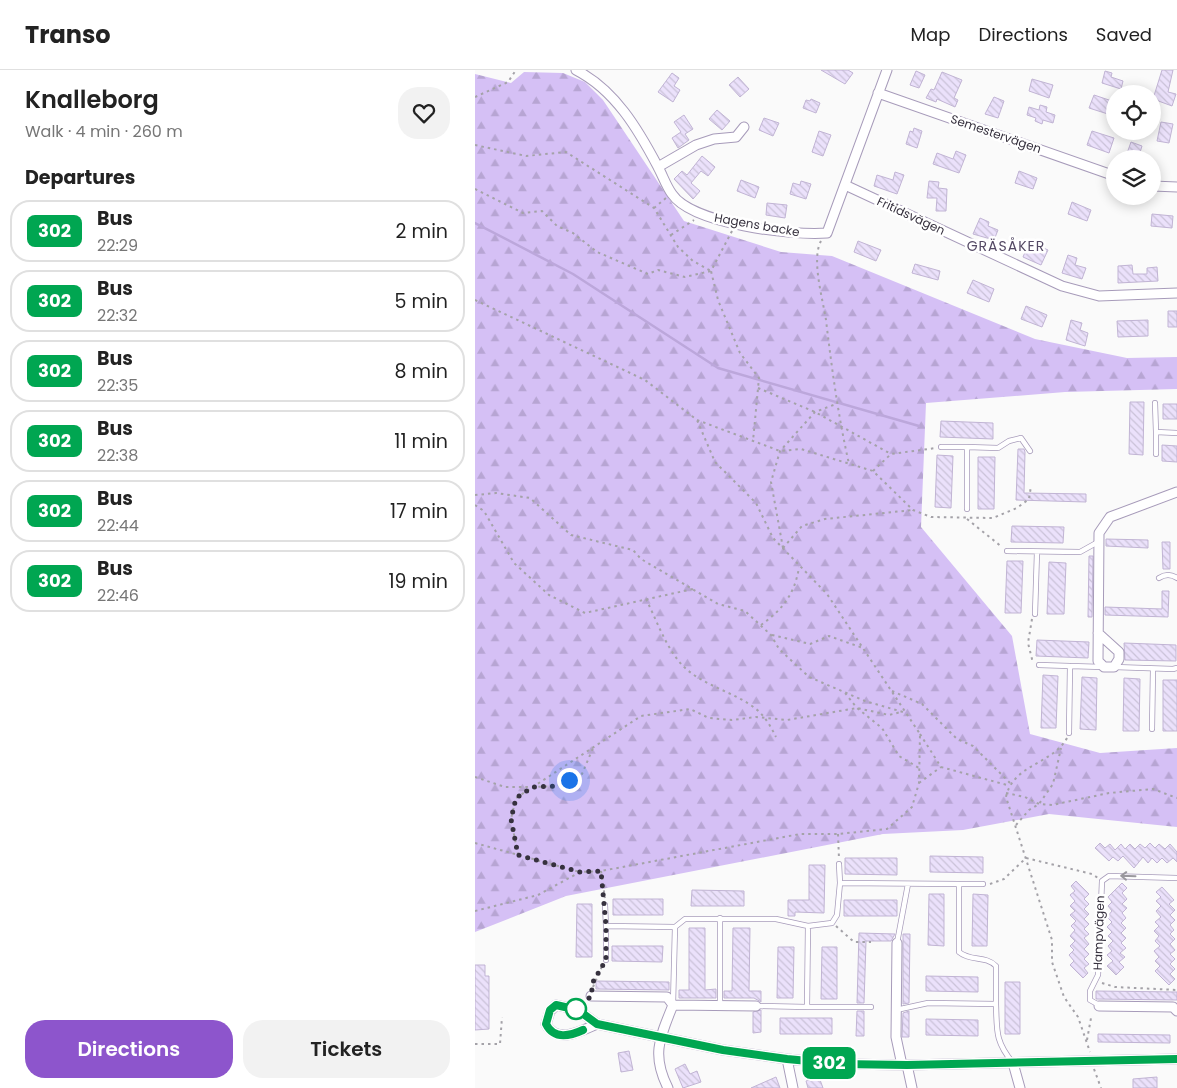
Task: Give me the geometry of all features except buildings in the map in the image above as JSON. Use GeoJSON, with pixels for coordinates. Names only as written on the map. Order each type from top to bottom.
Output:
{"type":"FeatureCollection","features":[{"type":"Feature","properties":{"kind":"street","name":"Hagens backe"},"geometry":{"type":"LineString","coordinates":[[576,70],[589,77],[623,110],[658,167],[671,194],[683,205],[702,215],[735,224],[782,232],[827,233]]}},
{"type":"Feature","properties":{"kind":"street"},"geometry":{"type":"LineString","coordinates":[[827,233],[887,70]]}},
{"type":"Feature","properties":{"kind":"street","name":"Semestervägen"},"geometry":{"type":"LineString","coordinates":[[878,93],[1106,173]]}},
{"type":"Feature","properties":{"kind":"street"},"geometry":{"type":"LineString","coordinates":[[658,167],[696,145],[714,139],[736,137],[744,127]]}},
{"type":"Feature","properties":{"kind":"street","name":"Fritidsvägen"},"geometry":{"type":"LineString","coordinates":[[845,185],[1062,286],[1099,296],[1177,293]]}},
{"type":"Feature","properties":{"kind":"street"},"geometry":{"type":"LineString","coordinates":[[1161,186],[1177,187]]}},
{"type":"Feature","properties":{"kind":"street"},"geometry":{"type":"LineString","coordinates":[[1098,633],[1119,652],[1119,660],[1114,667],[1104,667],[1098,661],[1098,633],[1099,533],[1110,517],[1177,492]]}},
{"type":"Feature","properties":{"kind":"street"},"geometry":{"type":"LineString","coordinates":[[897,943],[896,1037],[912,1088]]}},
{"type":"Feature","properties":{"kind":"street"},"geometry":{"type":"LineString","coordinates":[[591,996],[667,997],[673,1005]]}},
{"type":"Feature","properties":{"kind":"street"},"geometry":{"type":"LineString","coordinates":[[597,1024],[570,1036],[558,1035],[549,1030],[546,1024],[550,1010],[556,1005],[578,1010],[597,1024],[723,1050],[840,1064],[905,1065],[1177,1059]]}},
{"type":"Feature","properties":{"kind":"street"},"geometry":{"type":"LineString","coordinates":[[673,1005],[756,1006]]}},
{"type":"Feature","properties":{"kind":"street"},"geometry":{"type":"LineString","coordinates":[[668,1088],[660,1074],[657,1058],[660,1036],[673,1005]]}},
{"type":"Feature","properties":{"kind":"street","name":"Hampvägen"},"geometry":{"type":"LineString","coordinates":[[1099,1006],[1173,1007],[1177,1011]]}},
{"type":"Feature","properties":{"kind":"street"},"geometry":{"type":"LineString","coordinates":[[787,1059],[793,1088]]}},
{"type":"Feature","properties":{"kind":"street"},"geometry":{"type":"LineString","coordinates":[[1013,1062],[1020,1088]]}},
{"type":"Feature","properties":{"kind":"lane"},"geometry":{"type":"LineString","coordinates":[[1155,403],[1156,454]]}},
{"type":"Feature","properties":{"kind":"lane"},"geometry":{"type":"LineString","coordinates":[[1156,432],[1177,432]]}},
{"type":"Feature","properties":{"kind":"lane"},"geometry":{"type":"LineString","coordinates":[[941,447],[998,448],[1009,441],[1021,438],[1030,451]]}},
{"type":"Feature","properties":{"kind":"lane"},"geometry":{"type":"LineString","coordinates":[[967,448],[967,509]]}},
{"type":"Feature","properties":{"kind":"lane"},"geometry":{"type":"LineString","coordinates":[[1007,551],[1079,552],[1099,541]]}},
{"type":"Feature","properties":{"kind":"lane"},"geometry":{"type":"LineString","coordinates":[[1035,614],[1037,552]]}},
{"type":"Feature","properties":{"kind":"lane"},"geometry":{"type":"LineString","coordinates":[[1159,578],[1163,575],[1172,575],[1177,578]]}},
{"type":"Feature","properties":{"kind":"lane"},"geometry":{"type":"LineString","coordinates":[[1039,665],[1104,667]]}},
{"type":"Feature","properties":{"kind":"lane"},"geometry":{"type":"LineString","coordinates":[[1069,733],[1070,666]]}},
{"type":"Feature","properties":{"kind":"lane"},"geometry":{"type":"LineString","coordinates":[[1114,667],[1177,668]]}},
{"type":"Feature","properties":{"kind":"lane"},"geometry":{"type":"LineString","coordinates":[[1151,729],[1153,669]]}},
{"type":"Feature","properties":{"kind":"lane"},"geometry":{"type":"LineString","coordinates":[[606,926],[675,927],[685,919],[720,918],[776,919],[808,926],[832,923],[837,915],[840,883],[839,864]]}},
{"type":"Feature","properties":{"kind":"lane","name":"Hampvägen"},"geometry":{"type":"LineString","coordinates":[[1099,1006],[1090,1000],[1090,990],[1098,975],[1101,881],[1109,876],[1177,878]]}},
{"type":"Feature","properties":{"kind":"lane"},"geometry":{"type":"LineString","coordinates":[[840,883],[983,884]]}},
{"type":"Feature","properties":{"kind":"lane"},"geometry":{"type":"LineString","coordinates":[[897,943],[908,884]]}},
{"type":"Feature","properties":{"kind":"lane"},"geometry":{"type":"LineString","coordinates":[[959,884],[959,952],[965,958],[989,959],[996,966],[997,1031],[1000,1047],[1013,1062]]}},
{"type":"Feature","properties":{"kind":"lane"},"geometry":{"type":"LineString","coordinates":[[605,905],[606,960]]}},
{"type":"Feature","properties":{"kind":"lane"},"geometry":{"type":"LineString","coordinates":[[720,918],[720,1006]]}},
{"type":"Feature","properties":{"kind":"lane"},"geometry":{"type":"LineString","coordinates":[[807,1006],[808,926]]}},
{"type":"Feature","properties":{"kind":"lane"},"geometry":{"type":"LineString","coordinates":[[673,1005],[675,927]]}},
{"type":"Feature","properties":{"kind":"lane"},"geometry":{"type":"LineString","coordinates":[[896,1010],[928,1003],[996,1004]]}},
{"type":"Feature","properties":{"kind":"lane"},"geometry":{"type":"LineString","coordinates":[[756,1006],[871,1007]]}},
{"type":"Feature","properties":{"kind":"path"},"geometry":{"type":"LineString","coordinates":[[475,97],[508,82],[517,70]]}},
{"type":"Feature","properties":{"kind":"path"},"geometry":{"type":"LineString","coordinates":[[475,145],[526,156],[566,152],[654,208],[679,247],[693,260],[711,272]]}},
{"type":"Feature","properties":{"kind":"path"},"geometry":{"type":"LineString","coordinates":[[475,189],[523,213],[542,211],[557,226],[573,233],[597,252],[648,274],[658,270],[685,277],[711,272]]}},
{"type":"Feature","properties":{"kind":"path"},"geometry":{"type":"LineString","coordinates":[[654,208],[671,194]]}},
{"type":"Feature","properties":{"kind":"path"},"geometry":{"type":"LineString","coordinates":[[671,234],[702,215]]}},
{"type":"Feature","properties":{"kind":"path"},"geometry":{"type":"LineString","coordinates":[[735,224],[711,272],[718,300],[740,353],[759,378],[753,441]]}},
{"type":"Feature","properties":{"kind":"path"},"geometry":{"type":"LineString","coordinates":[[827,233],[817,248],[819,282],[835,399],[849,464]]}},
{"type":"Feature","properties":{"kind":"path"},"geometry":{"type":"LineString","coordinates":[[475,300],[645,380],[697,420],[780,451],[801,449],[873,471],[913,510],[931,517],[993,518],[1017,508],[1029,498],[1031,486]]}},
{"type":"Feature","properties":{"kind":"path"},"geometry":{"type":"LineString","coordinates":[[758,388],[815,412],[891,454]]}},
{"type":"Feature","properties":{"kind":"path"},"geometry":{"type":"LineString","coordinates":[[783,548],[771,482],[780,451],[815,412],[836,404]]}},
{"type":"Feature","properties":{"kind":"path"},"geometry":{"type":"LineString","coordinates":[[697,420],[715,462],[756,504],[773,538],[827,594],[941,767],[1009,784]]}},
{"type":"Feature","properties":{"kind":"path"},"geometry":{"type":"LineString","coordinates":[[873,471],[891,454],[941,447]]}},
{"type":"Feature","properties":{"kind":"path"},"geometry":{"type":"LineString","coordinates":[[475,495],[496,493],[530,498],[571,535],[633,550],[641,559],[719,604],[745,611],[771,635],[779,649],[809,677],[865,701],[903,712]]}},
{"type":"Feature","properties":{"kind":"path"},"geometry":{"type":"LineString","coordinates":[[475,505],[484,511],[514,563],[549,595],[585,613],[693,589]]}},
{"type":"Feature","properties":{"kind":"path"},"geometry":{"type":"LineString","coordinates":[[783,548],[802,526],[825,519],[913,510]]}},
{"type":"Feature","properties":{"kind":"path"},"geometry":{"type":"LineString","coordinates":[[967,519],[1007,551]]}},
{"type":"Feature","properties":{"kind":"path"},"geometry":{"type":"LineString","coordinates":[[761,625],[780,611],[797,582],[799,566]]}},
{"type":"Feature","properties":{"kind":"path"},"geometry":{"type":"LineString","coordinates":[[646,599],[669,647],[684,666],[756,708],[765,718],[776,737]]}},
{"type":"Feature","properties":{"kind":"path"},"geometry":{"type":"LineString","coordinates":[[1035,614],[1030,623],[1028,643],[1033,665],[1039,665]]}},
{"type":"Feature","properties":{"kind":"path"},"geometry":{"type":"LineString","coordinates":[[771,635],[810,644],[829,636],[863,648]]}},
{"type":"Feature","properties":{"kind":"path"},"geometry":{"type":"LineString","coordinates":[[890,690],[922,704],[957,739],[973,746],[1009,784]]}},
{"type":"Feature","properties":{"kind":"path"},"geometry":{"type":"LineString","coordinates":[[843,691],[857,708],[882,728],[899,756],[919,768]]}},
{"type":"Feature","properties":{"kind":"path"},"geometry":{"type":"LineString","coordinates":[[518,855],[511,819],[516,798],[641,716],[690,709],[709,718],[732,720],[765,718],[787,720],[857,708],[889,715],[903,712]]}},
{"type":"Feature","properties":{"kind":"path"},"geometry":{"type":"LineString","coordinates":[[1015,825],[1029,810],[1039,804],[1053,784],[1061,748],[1069,733]]}},
{"type":"Feature","properties":{"kind":"path"},"geometry":{"type":"LineString","coordinates":[[475,843],[580,872],[601,871],[800,834],[838,834],[887,829],[912,807],[919,783],[920,734]]}},
{"type":"Feature","properties":{"kind":"path"},"geometry":{"type":"LineString","coordinates":[[475,777],[505,787],[557,786],[582,774],[594,746]]}},
{"type":"Feature","properties":{"kind":"path"},"geometry":{"type":"LineString","coordinates":[[1061,748],[1023,772],[1009,784],[1007,793],[1015,825],[1052,940],[1052,962],[1064,997],[1078,1017],[1101,1088]]}},
{"type":"Feature","properties":{"kind":"path"},"geometry":{"type":"LineString","coordinates":[[919,783],[941,767]]}},
{"type":"Feature","properties":{"kind":"path"},"geometry":{"type":"LineString","coordinates":[[1007,793],[1025,797],[1039,804],[1052,805],[1109,793],[1153,788],[1177,798]]}},
{"type":"Feature","properties":{"kind":"path"},"geometry":{"type":"LineString","coordinates":[[838,834],[839,864]]}},
{"type":"Feature","properties":{"kind":"path"},"geometry":{"type":"LineString","coordinates":[[1026,858],[1092,874],[1101,881]]}},
{"type":"Feature","properties":{"kind":"path"},"geometry":{"type":"LineString","coordinates":[[983,884],[1004,879],[1026,858]]}},
{"type":"Feature","properties":{"kind":"path"},"geometry":{"type":"LineString","coordinates":[[601,871],[605,905]]}},
{"type":"Feature","properties":{"kind":"path"},"geometry":{"type":"LineString","coordinates":[[475,911],[538,895],[580,872]]}},
{"type":"Feature","properties":{"kind":"path"},"geometry":{"type":"LineString","coordinates":[[832,923],[854,942],[871,942]]}},
{"type":"Feature","properties":{"kind":"path"},"geometry":{"type":"LineString","coordinates":[[591,996],[593,982],[606,960]]}},
{"type":"Feature","properties":{"kind":"path"},"geometry":{"type":"LineString","coordinates":[[1095,980],[1115,987],[1177,990]]}},
{"type":"Feature","properties":{"kind":"path"},"geometry":{"type":"LineString","coordinates":[[475,1044],[500,1044],[502,1017]]}},
{"type":"Feature","properties":{"kind":"path"},"geometry":{"type":"LineString","coordinates":[[1087,1042],[1091,1018]]}},
{"type":"Feature","properties":{"kind":"green space"},"geometry":{"type":"Polygon","coordinates":[[[524,72],[563,73],[585,82],[603,100],[684,221],[781,252],[832,256],[1035,339],[1127,358],[1177,357],[1177,389],[1065,392],[926,403],[921,527],[1012,636],[1030,734],[1100,753],[1177,748],[1177,827],[1049,814],[963,830],[883,834],[566,896],[475,932],[475,74],[511,83],[524,72]]]}},
{"type":"Feature","properties":{"kind":"waterway"},"geometry":{"type":"LineString","coordinates":[[475,223],[573,274],[718,368],[919,426]]}},
{"type":"Feature","properties":{"kind":"bus line","name":"302"},"geometry":{"type":"LineString","coordinates":[[583,1030],[570,1036],[558,1035],[549,1030],[546,1024],[547,1016],[556,1005],[569,1006],[578,1010],[597,1024],[723,1050],[840,1064],[907,1065],[1177,1059]]}},
{"type":"Feature","properties":{"kind":"district","name":"GRÄSÅKER"},"geometry":{"type":"Point","coordinates":[1006,246]}},
{"type":"Feature","properties":{"kind":"route"},"geometry":{"type":"LineString","coordinates":[[569,780],[557,786],[533,787],[516,798],[511,819],[518,855],[580,872],[601,871],[604,890],[606,960],[593,982],[591,996],[578,1010],[576,1009]]}}]}
